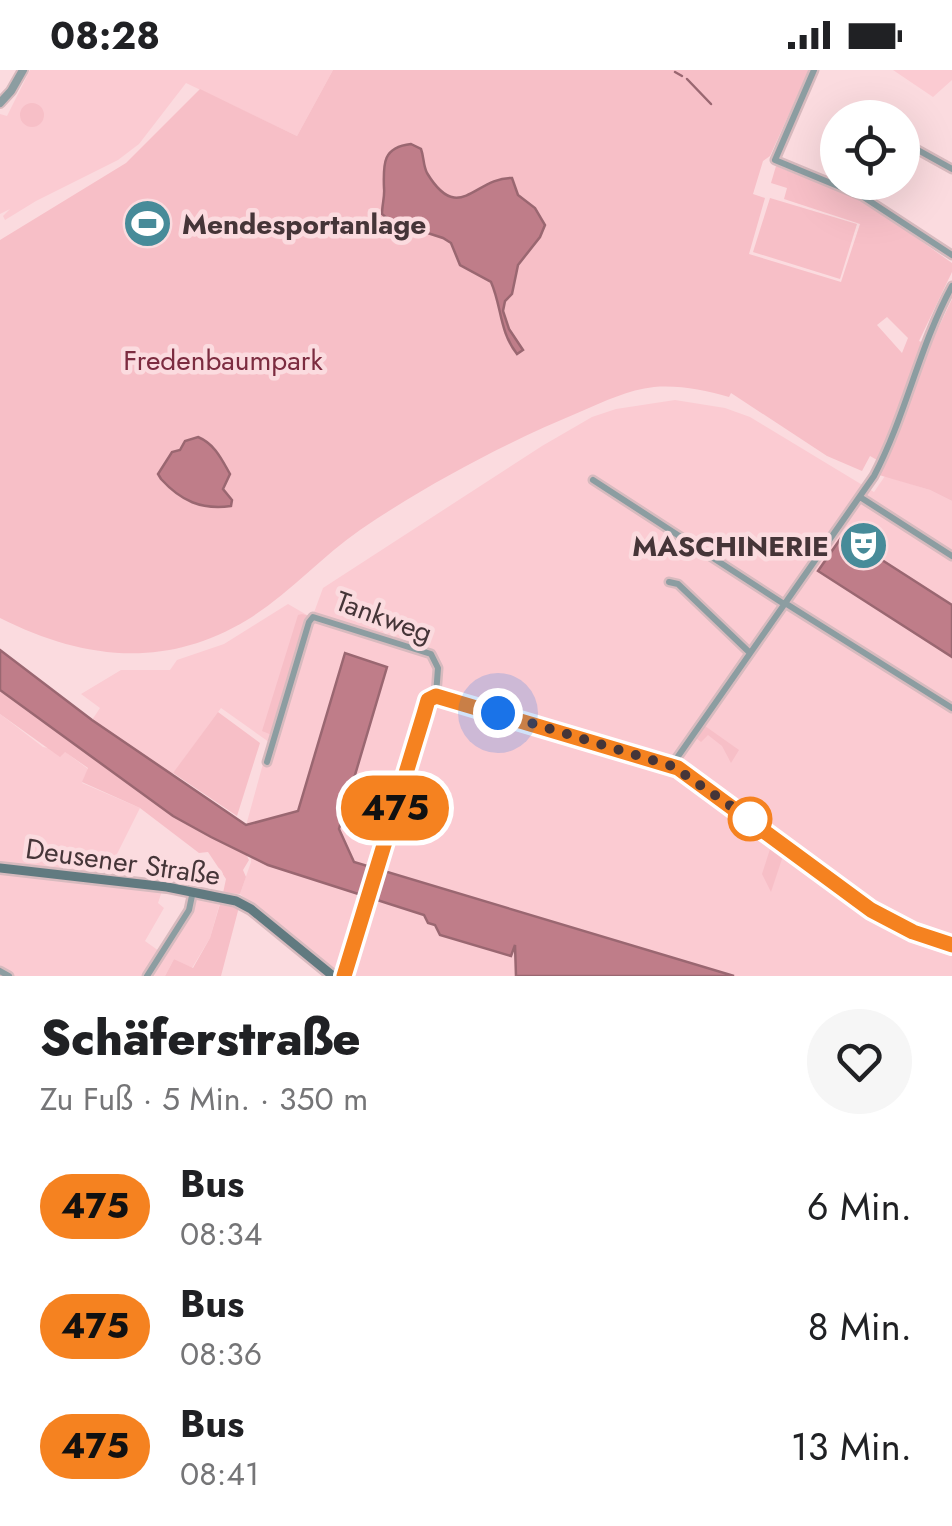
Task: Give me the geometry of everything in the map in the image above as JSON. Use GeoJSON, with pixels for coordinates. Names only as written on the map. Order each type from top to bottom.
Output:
{"type":"FeatureCollection","features":[{"type":"Feature","properties":{"kind":"main road"},"geometry":{"type":"LineString","coordinates":[[344,976],[428,700],[436,696],[672,766],[871,910],[913,932],[950,944]]}},
{"type":"Feature","properties":{"kind":"main road","name":"Deusener Straße"},"geometry":{"type":"LineString","coordinates":[[0,868],[144,883],[248,906],[333,976]]}},
{"type":"Feature","properties":{"kind":"street"},"geometry":{"type":"LineString","coordinates":[[0,102],[22,70]]}},
{"type":"Feature","properties":{"kind":"street"},"geometry":{"type":"LineString","coordinates":[[814,70],[775,160],[862,196],[952,254]]}},
{"type":"Feature","properties":{"kind":"street"},"geometry":{"type":"LineString","coordinates":[[920,151],[952,169]]}},
{"type":"Feature","properties":{"kind":"street"},"geometry":{"type":"LineString","coordinates":[[672,766],[880,465],[926,337],[952,286]]}},
{"type":"Feature","properties":{"kind":"street"},"geometry":{"type":"LineString","coordinates":[[593,480],[952,708]]}},
{"type":"Feature","properties":{"kind":"street"},"geometry":{"type":"LineString","coordinates":[[860,497],[952,556]]}},
{"type":"Feature","properties":{"kind":"street"},"geometry":{"type":"LineString","coordinates":[[669,582],[678,584],[749,652]]}},
{"type":"Feature","properties":{"kind":"street","name":"Tankweg"},"geometry":{"type":"LineString","coordinates":[[267,762],[309,622],[314,617],[431,654],[438,668],[436,696]]}},
{"type":"Feature","properties":{"kind":"street"},"geometry":{"type":"LineString","coordinates":[[147,976],[189,910],[193,892]]}},
{"type":"Feature","properties":{"kind":"street"},"geometry":{"type":"LineString","coordinates":[[950,944],[952,930]]}},
{"type":"Feature","properties":{"kind":"street"},"geometry":{"type":"LineString","coordinates":[[0,971],[9,976]]}},
{"type":"Feature","properties":{"kind":"shaded area"},"geometry":{"type":"Polygon","coordinates":[[[30,70],[333,70],[297,136],[186,83],[139,144],[118,160],[5,220],[3,216],[10,209],[0,214],[0,114],[7,116],[30,70]]]}},
{"type":"Feature","properties":{"kind":"shaded area"},"geometry":{"type":"Polygon","coordinates":[[[893,70],[952,70],[952,80],[933,97],[893,70]]]}},
{"type":"Feature","properties":{"kind":"shaded area"},"geometry":{"type":"Polygon","coordinates":[[[411,144],[421,149],[427,173],[449,196],[458,198],[512,178],[518,195],[535,208],[545,225],[518,265],[512,294],[505,301],[503,311],[509,329],[523,350],[517,354],[507,337],[491,282],[460,265],[451,243],[443,238],[390,221],[382,214],[387,158],[395,149],[411,144]]]}},
{"type":"Feature","properties":{"kind":"shaded area"},"geometry":{"type":"Polygon","coordinates":[[[675,400],[725,408],[750,417],[874,492],[885,476],[952,501],[952,976],[340,976],[240,894],[251,862],[247,822],[269,742],[221,708],[172,775],[92,720],[100,708],[81,694],[121,670],[170,670],[177,660],[224,644],[288,604],[312,618],[323,588],[542,446],[592,417],[616,409],[675,400]]]}},
{"type":"Feature","properties":{"kind":"shaded area"},"geometry":{"type":"Polygon","coordinates":[[[198,437],[213,448],[230,474],[223,489],[232,500],[231,506],[210,507],[192,502],[176,493],[158,474],[172,452],[180,450],[185,441],[198,437]]]}},
{"type":"Feature","properties":{"kind":"shaded area"},"geometry":{"type":"Polygon","coordinates":[[[843,535],[952,605],[952,657],[818,571],[843,535]]]}},
{"type":"Feature","properties":{"kind":"shaded area"},"geometry":{"type":"Polygon","coordinates":[[[0,650],[92,720],[246,825],[298,811],[345,653],[387,667],[339,829],[354,862],[734,976],[516,976],[515,945],[511,956],[440,935],[424,915],[268,865],[173,816],[0,690],[0,650]]]}},
{"type":"Feature","properties":{"kind":"shaded area"},"geometry":{"type":"Polygon","coordinates":[[[0,714],[43,747],[64,751],[88,769],[82,783],[140,808],[114,860],[113,874],[116,883],[163,888],[158,903],[164,908],[145,941],[159,951],[186,908],[190,893],[221,899],[210,938],[192,968],[174,959],[165,976],[0,976],[0,714]]]}},
{"type":"Feature","properties":{"kind":"green space","name":"Fredenbaumpark"},"geometry":{"type":"Polygon","coordinates":[[[333,70],[809,70],[770,156],[763,161],[753,194],[765,198],[749,254],[841,282],[860,224],[784,199],[787,188],[771,183],[776,166],[820,184],[820,200],[866,202],[952,263],[952,272],[919,341],[930,345],[952,299],[952,501],[879,475],[894,444],[883,445],[877,460],[870,456],[862,471],[827,456],[731,393],[729,397],[692,389],[654,387],[617,396],[553,423],[440,480],[360,530],[247,620],[185,647],[123,653],[92,650],[62,643],[0,618],[0,240],[126,163],[200,89],[297,136],[333,70]],[[887,317],[877,325],[902,353],[908,338],[887,317]]]}},
{"type":"Feature","properties":{"kind":"green space"},"geometry":{"type":"Polygon","coordinates":[[[32,103],[44,115],[32,127],[20,115],[32,103]]]}},
{"type":"Feature","properties":{"kind":"green space"},"geometry":{"type":"Polygon","coordinates":[[[770,198],[857,224],[840,279],[753,252],[770,198]]]}},
{"type":"Feature","properties":{"kind":"green space"},"geometry":{"type":"Polygon","coordinates":[[[298,615],[309,616],[272,735],[262,731],[298,615]]]}},
{"type":"Feature","properties":{"kind":"green space"},"geometry":{"type":"Polygon","coordinates":[[[0,690],[173,816],[246,854],[249,860],[243,870],[246,877],[240,894],[223,893],[226,879],[208,852],[199,853],[140,808],[82,782],[88,768],[65,752],[60,757],[0,714],[0,690]]]}},
{"type":"Feature","properties":{"kind":"green space"},"geometry":{"type":"Polygon","coordinates":[[[218,712],[260,743],[237,816],[173,773],[218,712]]]}},
{"type":"Feature","properties":{"kind":"green space"},"geometry":{"type":"Polygon","coordinates":[[[705,726],[739,750],[731,763],[722,746],[708,735],[701,742],[696,738],[705,726]]]}},
{"type":"Feature","properties":{"kind":"green space"},"geometry":{"type":"Polygon","coordinates":[[[772,843],[784,853],[771,892],[762,874],[772,843]]]}},
{"type":"Feature","properties":{"kind":"green space"},"geometry":{"type":"Polygon","coordinates":[[[220,904],[239,907],[221,976],[165,976],[174,959],[193,968],[210,938],[220,904]]]}},
{"type":"Feature","properties":{"kind":"waterway"},"geometry":{"type":"LineString","coordinates":[[675,72],[682,76]]}},
{"type":"Feature","properties":{"kind":"waterway"},"geometry":{"type":"LineString","coordinates":[[687,79],[711,104]]}},
{"type":"Feature","properties":{"kind":"bus line","name":"475"},"geometry":{"type":"LineString","coordinates":[[344,976],[428,700],[436,696],[678,768],[871,910],[913,932],[952,945]]}},
{"type":"Feature","properties":{"kind":"place","name":"Mendesportanlage"},"geometry":{"type":"Point","coordinates":[147,224]}},
{"type":"Feature","properties":{"kind":"place","name":"MASCHINERIE"},"geometry":{"type":"Point","coordinates":[864,546]}},
{"type":"Feature","properties":{"kind":"route"},"geometry":{"type":"LineString","coordinates":[[498,713],[678,768],[750,819]]}}]}
